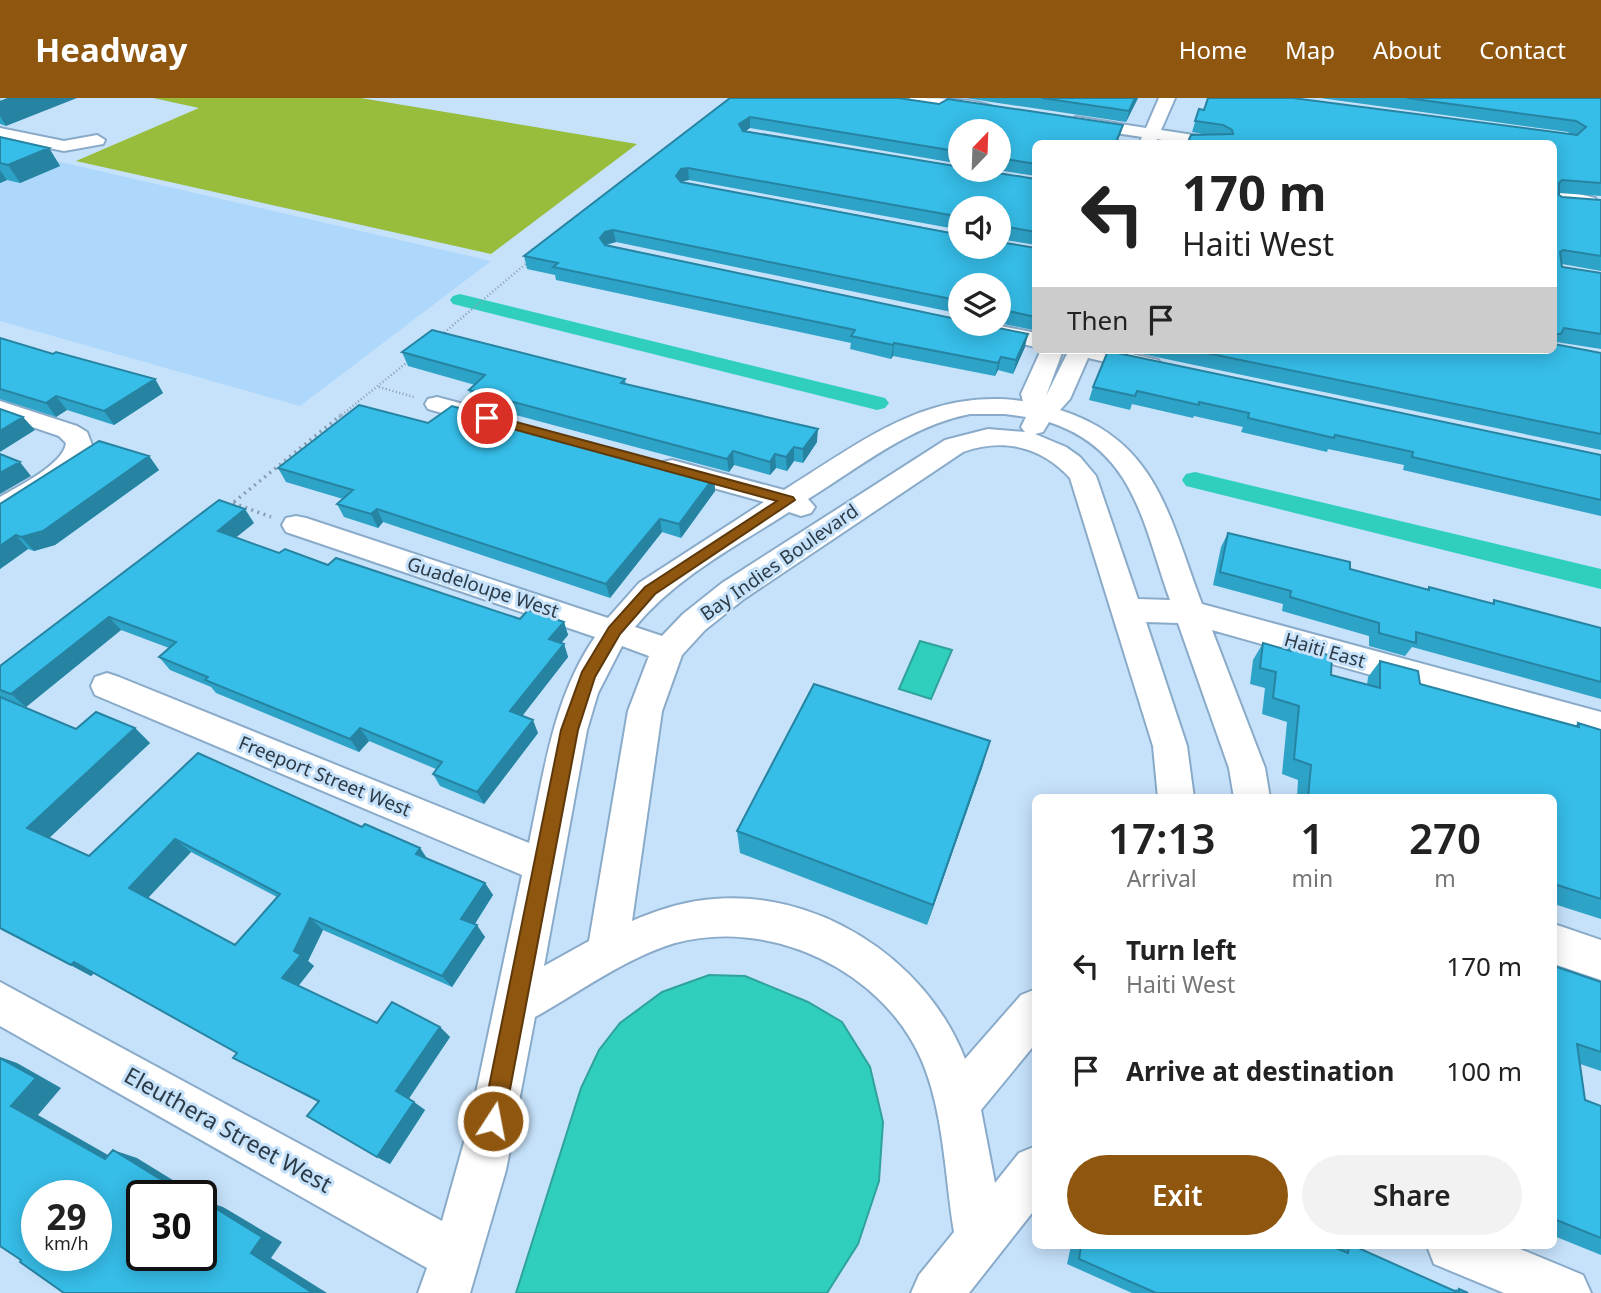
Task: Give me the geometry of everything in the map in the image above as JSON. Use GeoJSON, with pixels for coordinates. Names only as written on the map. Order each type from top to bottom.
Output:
{"type":"FeatureCollection","features":[{"type":"Feature","properties":{"kind":"street"},"geometry":{"type":"LineString","coordinates":[[1160,140],[1167,98]]}},
{"type":"Feature","properties":{"kind":"street"},"geometry":{"type":"LineString","coordinates":[[1160,140],[1185,98]]}},
{"type":"Feature","properties":{"kind":"street"},"geometry":{"type":"LineString","coordinates":[[909,100],[1003,114]]}},
{"type":"Feature","properties":{"kind":"street"},"geometry":{"type":"LineString","coordinates":[[1061,123],[1160,140]]}},
{"type":"Feature","properties":{"kind":"street"},"geometry":{"type":"LineString","coordinates":[[0,133],[64,146],[97,140]]}},
{"type":"Feature","properties":{"kind":"street"},"geometry":{"type":"LineString","coordinates":[[1557,195],[1594,203]]}},
{"type":"Feature","properties":{"kind":"street"},"geometry":{"type":"LineString","coordinates":[[1557,201],[1594,203]]}},
{"type":"Feature","properties":{"kind":"street"},"geometry":{"type":"LineString","coordinates":[[1011,335],[1032,339]]}},
{"type":"Feature","properties":{"kind":"street"},"geometry":{"type":"LineString","coordinates":[[1034,427],[1033,394],[1050,354]]}},
{"type":"Feature","properties":{"kind":"street"},"geometry":{"type":"LineString","coordinates":[[1034,427],[1058,399],[1078,354]]}},
{"type":"Feature","properties":{"kind":"street"},"geometry":{"type":"LineString","coordinates":[[1099,354],[1174,370]]}},
{"type":"Feature","properties":{"kind":"street"},"geometry":{"type":"LineString","coordinates":[[437,404],[515,426]]}},
{"type":"Feature","properties":{"kind":"street","name":"Bay Indies Boulevard"},"geometry":{"type":"LineString","coordinates":[[450,1275],[482,1170],[575,710],[592,668],[614,631],[637,603],[665,579],[908,425],[927,416],[985,406],[1034,427],[1083,476],[1170,746],[1176,794]]}},
{"type":"Feature","properties":{"kind":"street"},"geometry":{"type":"LineString","coordinates":[[0,408],[68,430],[78,437],[80,445],[77,454],[66,466],[0,510]]}},
{"type":"Feature","properties":{"kind":"street","name":"Bay Indies Boulevard"},"geometry":{"type":"LineString","coordinates":[[607,954],[645,711],[669,650],[683,632],[719,601],[832,523],[960,443],[1071,422],[1113,446],[1130,464],[1143,487],[1247,768],[1251,794]]}},
{"type":"Feature","properties":{"kind":"street"},"geometry":{"type":"LineString","coordinates":[[645,461],[788,500],[832,523]]}},
{"type":"Feature","properties":{"kind":"street","name":"Guadeloupe West"},"geometry":{"type":"LineString","coordinates":[[296,525],[669,650]]}},
{"type":"Feature","properties":{"kind":"street","name":"Haiti East"},"geometry":{"type":"LineString","coordinates":[[1127,610],[1189,612],[1601,726]]}},
{"type":"Feature","properties":{"kind":"street","name":"Freeport Street West"},"geometry":{"type":"LineString","coordinates":[[107,686],[543,866]]}},
{"type":"Feature","properties":{"kind":"street"},"geometry":{"type":"LineString","coordinates":[[516,1005],[607,954],[648,934],[671,927],[719,918],[772,920],[816,933],[836,943],[868,965],[916,1012],[938,1046],[956,1104],[980,1241]]}},
{"type":"Feature","properties":{"kind":"street"},"geometry":{"type":"LineString","coordinates":[[1557,945],[1601,960]]}},
{"type":"Feature","properties":{"kind":"street","name":"Eleuthera Street West"},"geometry":{"type":"LineString","coordinates":[[0,1003],[450,1275]]}},
{"type":"Feature","properties":{"kind":"street"},"geometry":{"type":"LineString","coordinates":[[956,1104],[1032,1015]]}},
{"type":"Feature","properties":{"kind":"street"},"geometry":{"type":"LineString","coordinates":[[937,1293],[1032,1175]]}},
{"type":"Feature","properties":{"kind":"street"},"geometry":{"type":"LineString","coordinates":[[1459,1249],[1565,1293]]}},
{"type":"Feature","properties":{"kind":"path"},"geometry":{"type":"LineString","coordinates":[[432,343],[529,261]]}},
{"type":"Feature","properties":{"kind":"path"},"geometry":{"type":"LineString","coordinates":[[223,511],[413,358]]}},
{"type":"Feature","properties":{"kind":"path"},"geometry":{"type":"LineString","coordinates":[[378,386],[437,404]]}},
{"type":"Feature","properties":{"kind":"path"},"geometry":{"type":"LineString","coordinates":[[233,503],[296,525]]}},
{"type":"Feature","properties":{"kind":"shaded area"},"geometry":{"type":"Polygon","coordinates":[[[153,98],[361,98],[637,144],[491,254],[76,161],[199,108],[153,98]]]}},
{"type":"Feature","properties":{"kind":"shaded area"},"geometry":{"type":"Polygon","coordinates":[[[0,148],[491,261],[300,406],[0,321],[0,148]]]}},
{"type":"Feature","properties":{"kind":"shaded area"},"geometry":{"type":"Polygon","coordinates":[[[920,641],[952,650],[931,699],[899,689],[920,641]]]}},
{"type":"Feature","properties":{"kind":"shaded area"},"geometry":{"type":"Polygon","coordinates":[[[709,975],[745,976],[808,1002],[842,1022],[870,1067],[883,1122],[879,1181],[858,1244],[827,1293],[516,1293],[581,1088],[599,1050],[620,1023],[662,992],[709,975]]]}},
{"type":"Feature","properties":{"kind":"building"},"geometry":{"type":"Polygon","coordinates":[[[730,98],[898,98],[939,104],[948,99],[1123,125],[1117,140],[1032,140],[1032,163],[1012,160],[1012,119],[948,119],[948,150],[750,117],[739,124],[743,131],[948,165],[948,182],[1012,182],[1012,175],[1032,178],[1032,231],[1011,228],[1011,196],[948,196],[948,215],[688,168],[681,169],[676,176],[681,182],[948,233],[948,259],[1011,259],[1011,244],[1032,247],[1032,316],[1011,312],[1011,273],[948,273],[948,298],[613,230],[605,232],[600,238],[605,245],[948,317],[948,336],[1011,336],[1011,331],[1028,334],[1016,360],[1001,357],[998,363],[894,343],[893,345],[851,336],[855,330],[553,267],[558,263],[524,256],[730,98]]]}},
{"type":"Feature","properties":{"kind":"building"},"geometry":{"type":"Polygon","coordinates":[[[1042,98],[1135,98],[1129,111],[1042,98]]]}},
{"type":"Feature","properties":{"kind":"building"},"geometry":{"type":"Polygon","coordinates":[[[1208,98],[1293,98],[1577,135],[1586,127],[1576,121],[1407,98],[1601,98],[1601,183],[1562,180],[1559,183],[1559,195],[1601,200],[1601,256],[1563,250],[1560,252],[1562,267],[1601,273],[1601,334],[1564,328],[1561,334],[1557,334],[1557,140],[1189,140],[1191,135],[1233,134],[1232,130],[1223,125],[1195,121],[1199,109],[1204,110],[1208,98]]]}},
{"type":"Feature","properties":{"kind":"building"},"geometry":{"type":"Polygon","coordinates":[[[0,137],[49,148],[8,165],[0,163],[0,137]]]}},
{"type":"Feature","properties":{"kind":"building"},"geometry":{"type":"Polygon","coordinates":[[[432,330],[625,379],[621,383],[818,429],[803,449],[794,447],[786,457],[775,454],[770,462],[733,451],[727,459],[469,390],[485,375],[402,352],[432,330]]]}},
{"type":"Feature","properties":{"kind":"building"},"geometry":{"type":"Polygon","coordinates":[[[0,338],[155,379],[104,411],[56,396],[46,403],[0,389],[0,338]]]}},
{"type":"Feature","properties":{"kind":"building"},"geometry":{"type":"Polygon","coordinates":[[[1557,345],[1601,353],[1601,434],[1211,354],[1557,354],[1557,345]]]}},
{"type":"Feature","properties":{"kind":"building"},"geometry":{"type":"Polygon","coordinates":[[[1107,354],[1122,354],[1601,455],[1601,500],[1412,457],[1413,452],[1335,435],[1334,438],[1248,418],[1249,413],[1137,391],[1135,396],[1093,387],[1107,354]]]}},
{"type":"Feature","properties":{"kind":"building"},"geometry":{"type":"Polygon","coordinates":[[[359,405],[428,423],[452,406],[714,477],[679,524],[660,519],[606,584],[377,509],[371,514],[337,504],[353,490],[278,468],[359,405]]]}},
{"type":"Feature","properties":{"kind":"building"},"geometry":{"type":"Polygon","coordinates":[[[0,409],[23,417],[0,431],[0,409]]]}},
{"type":"Feature","properties":{"kind":"building"},"geometry":{"type":"Polygon","coordinates":[[[99,441],[149,456],[43,531],[21,537],[16,535],[0,546],[0,504],[99,441]]]}},
{"type":"Feature","properties":{"kind":"building"},"geometry":{"type":"Polygon","coordinates":[[[0,454],[20,462],[0,473],[0,454]]]}},
{"type":"Feature","properties":{"kind":"building"},"geometry":{"type":"Polygon","coordinates":[[[219,500],[245,509],[218,531],[279,553],[285,549],[328,565],[336,558],[520,619],[528,610],[564,622],[549,639],[564,644],[510,711],[533,720],[477,792],[433,774],[442,762],[360,728],[350,739],[205,680],[208,677],[159,657],[176,642],[109,617],[11,694],[0,690],[0,666],[219,500]]]}},
{"type":"Feature","properties":{"kind":"building"},"geometry":{"type":"Polygon","coordinates":[[[1228,533],[1350,562],[1350,569],[1429,590],[1429,587],[1494,604],[1494,600],[1601,628],[1601,682],[1416,632],[1416,643],[1379,633],[1379,623],[1290,597],[1291,591],[1220,572],[1228,533]]]}},
{"type":"Feature","properties":{"kind":"building"},"geometry":{"type":"Polygon","coordinates":[[[1263,643],[1291,651],[1291,645],[1332,656],[1331,675],[1380,688],[1380,661],[1418,671],[1420,684],[1579,727],[1578,723],[1601,730],[1601,899],[1557,885],[1557,794],[1308,794],[1311,765],[1294,759],[1299,706],[1273,698],[1276,672],[1260,668],[1263,643]]]}},
{"type":"Feature","properties":{"kind":"building"},"geometry":{"type":"Polygon","coordinates":[[[814,684],[990,741],[933,905],[737,831],[814,684]]]}},
{"type":"Feature","properties":{"kind":"building"},"geometry":{"type":"Polygon","coordinates":[[[0,697],[76,729],[96,712],[135,728],[27,828],[89,856],[198,753],[362,827],[365,824],[420,848],[416,854],[485,883],[461,919],[477,925],[442,976],[310,918],[294,951],[301,955],[282,978],[377,1023],[392,1002],[440,1027],[396,1091],[414,1102],[377,1157],[307,1116],[319,1101],[233,1058],[237,1053],[74,962],[71,965],[0,928],[0,697]],[[175,839],[129,888],[235,945],[280,894],[175,839]]]}},
{"type":"Feature","properties":{"kind":"building"},"geometry":{"type":"Polygon","coordinates":[[[1557,967],[1601,982],[1601,1052],[1577,1044],[1585,1100],[1601,1106],[1601,1238],[1557,1220],[1557,967]]]}},
{"type":"Feature","properties":{"kind":"building"},"geometry":{"type":"Polygon","coordinates":[[[0,1058],[36,1078],[11,1106],[105,1159],[113,1150],[162,1180],[126,1180],[126,1271],[217,1271],[217,1209],[262,1237],[251,1253],[313,1293],[64,1293],[33,1271],[112,1271],[112,1180],[21,1180],[21,1260],[0,1246],[0,1058]]]}},
{"type":"Feature","properties":{"kind":"building"},"geometry":{"type":"Polygon","coordinates":[[[1081,1249],[1338,1249],[1348,1253],[1349,1249],[1361,1249],[1459,1293],[1156,1293],[1079,1259],[1081,1249]]]}},
{"type":"Feature","properties":{"kind":"waterway"},"geometry":{"type":"LineString","coordinates":[[460,300],[877,403]]}},
{"type":"Feature","properties":{"kind":"waterway"},"geometry":{"type":"LineString","coordinates":[[1195,480],[1601,579]]}},
{"type":"Feature","properties":{"kind":"route"},"geometry":{"type":"LineString","coordinates":[[487,418],[788,500],[714,546],[650,591],[614,631],[588,677],[570,730],[493,1121]]}}]}
